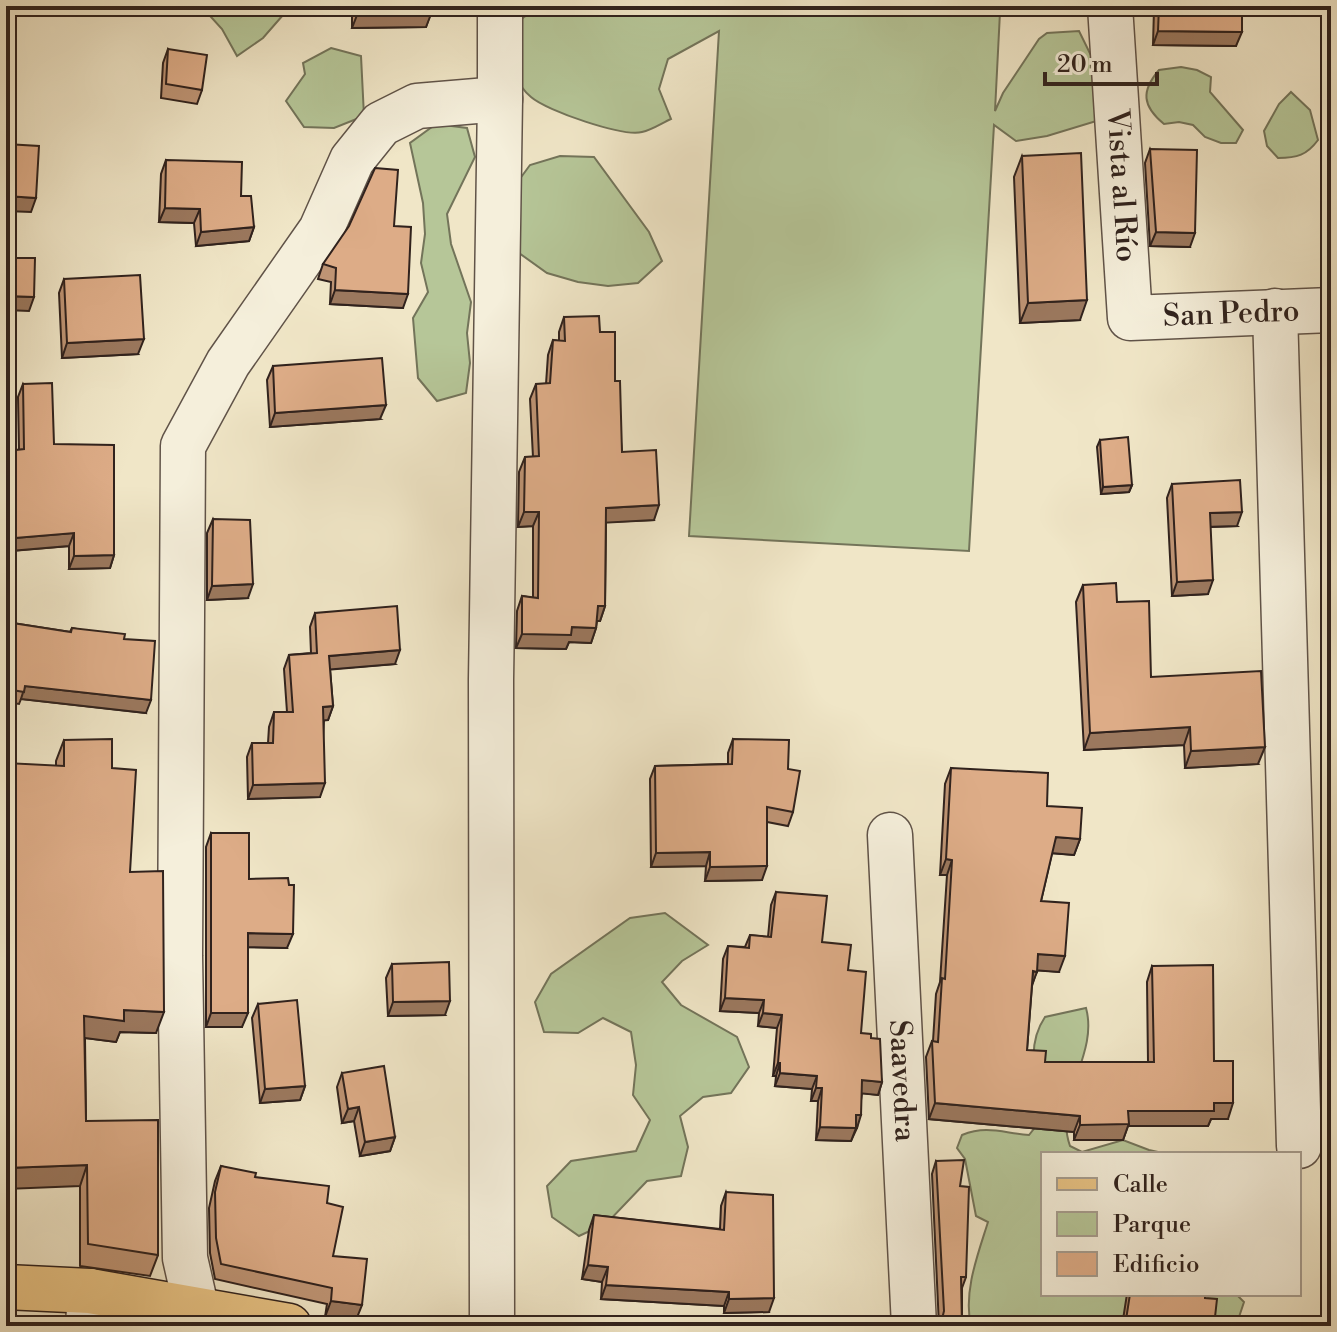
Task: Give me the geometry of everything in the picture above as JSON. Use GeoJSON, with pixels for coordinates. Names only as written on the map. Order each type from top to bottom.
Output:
{"type":"FeatureCollection","features":[{"type":"Feature","properties":{"kind":"main road"},"geometry":{"type":"LineString","coordinates":[[6,1287],[89,1309],[197,1311],[289,1326]]}},
{"type":"Feature","properties":{"kind":"street"},"geometry":{"type":"LineString","coordinates":[[492,1326],[491,680],[500,6]]}},
{"type":"Feature","properties":{"kind":"street","name":"Vista al Río"},"geometry":{"type":"LineString","coordinates":[[1110,6],[1130,318]]}},
{"type":"Feature","properties":{"kind":"street"},"geometry":{"type":"LineString","coordinates":[[197,1311],[185,1258],[180,956],[183,446],[228,363],[321,230],[352,160],[381,124],[417,106],[500,99]]}},
{"type":"Feature","properties":{"kind":"street","name":"San Pedro"},"geometry":{"type":"LineString","coordinates":[[1130,318],[1331,310]]}},
{"type":"Feature","properties":{"kind":"street"},"geometry":{"type":"LineString","coordinates":[[1275,311],[1299,1146]]}},
{"type":"Feature","properties":{"kind":"street","name":"Saavedra"},"geometry":{"type":"LineString","coordinates":[[890,835],[914,1326]]}},
{"type":"Feature","properties":{"kind":"green space"},"geometry":{"type":"Polygon","coordinates":[[[201,6],[318,6],[313,10],[283,15],[263,38],[237,56],[222,29],[201,6]]]}},
{"type":"Feature","properties":{"kind":"green space"},"geometry":{"type":"Polygon","coordinates":[[[884,6],[1000,12],[995,111],[1003,93],[1039,39],[1047,33],[1079,31],[1107,88],[1103,119],[1047,136],[1016,141],[994,125],[969,551],[689,536],[719,31],[668,59],[659,89],[671,119],[646,131],[632,133],[585,122],[531,97],[517,79],[504,42],[521,19],[534,12],[556,7],[884,6]]]}},
{"type":"Feature","properties":{"kind":"green space"},"geometry":{"type":"Polygon","coordinates":[[[331,48],[361,56],[364,116],[334,128],[304,127],[286,101],[305,74],[303,63],[331,48]]]}},
{"type":"Feature","properties":{"kind":"green space"},"geometry":{"type":"Polygon","coordinates":[[[1181,67],[1211,77],[1210,92],[1243,130],[1236,143],[1221,143],[1205,137],[1193,125],[1179,122],[1164,124],[1151,111],[1146,98],[1153,78],[1159,70],[1181,67]]]}},
{"type":"Feature","properties":{"kind":"green space"},"geometry":{"type":"Polygon","coordinates":[[[1291,92],[1310,110],[1318,140],[1301,155],[1278,158],[1267,146],[1264,131],[1279,104],[1291,92]]]}},
{"type":"Feature","properties":{"kind":"green space"},"geometry":{"type":"Polygon","coordinates":[[[436,124],[467,128],[475,157],[447,214],[451,244],[471,302],[466,393],[437,401],[418,378],[413,318],[428,292],[421,263],[425,234],[423,203],[410,143],[436,124]]]}},
{"type":"Feature","properties":{"kind":"green space"},"geometry":{"type":"Polygon","coordinates":[[[560,156],[594,157],[649,232],[662,261],[638,283],[608,286],[578,282],[547,273],[519,253],[511,191],[530,165],[560,156]]]}},
{"type":"Feature","properties":{"kind":"green space"},"geometry":{"type":"Polygon","coordinates":[[[665,913],[708,945],[682,961],[662,982],[681,1005],[737,1037],[749,1067],[731,1093],[703,1097],[680,1116],[688,1147],[681,1176],[647,1181],[607,1223],[579,1236],[552,1217],[547,1186],[571,1161],[636,1151],[650,1120],[633,1095],[636,1065],[631,1032],[603,1018],[578,1033],[544,1032],[535,1002],[551,974],[630,918],[665,913]]]}},
{"type":"Feature","properties":{"kind":"green space"},"geometry":{"type":"Polygon","coordinates":[[[1086,1008],[1088,1025],[1087,1043],[1067,1111],[1066,1129],[1070,1146],[1082,1152],[1041,1152],[1041,1296],[1238,1296],[1244,1302],[1239,1317],[1230,1326],[971,1326],[970,1287],[988,1222],[976,1216],[965,1159],[957,1148],[962,1135],[979,1130],[1029,1135],[1044,1116],[1034,1053],[1035,1041],[1045,1017],[1086,1008]]]}},
{"type":"Feature","properties":{"kind":"green space"},"geometry":{"type":"Polygon","coordinates":[[[1123,1140],[1158,1152],[1082,1152],[1123,1140]]]}},
{"type":"Feature","properties":{"kind":"building"},"geometry":{"type":"Polygon","coordinates":[[[359,6],[433,6],[433,9],[359,10],[359,6]]]}},
{"type":"Feature","properties":{"kind":"building"},"geometry":{"type":"Polygon","coordinates":[[[1159,6],[1242,6],[1242,32],[1158,31],[1159,6]]]}},
{"type":"Feature","properties":{"kind":"building"},"geometry":{"type":"Polygon","coordinates":[[[1328,6],[1331,6],[1331,30],[1328,30],[1328,6]]]}},
{"type":"Feature","properties":{"kind":"building"},"geometry":{"type":"Polygon","coordinates":[[[168,49],[207,55],[202,90],[166,84],[168,49]]]}},
{"type":"Feature","properties":{"kind":"building"},"geometry":{"type":"Polygon","coordinates":[[[6,144],[39,146],[36,198],[6,196],[6,144]]]}},
{"type":"Feature","properties":{"kind":"building"},"geometry":{"type":"Polygon","coordinates":[[[1150,149],[1197,150],[1195,233],[1156,232],[1150,149]]]}},
{"type":"Feature","properties":{"kind":"building"},"geometry":{"type":"Polygon","coordinates":[[[1081,153],[1087,300],[1028,303],[1022,156],[1081,153]]]}},
{"type":"Feature","properties":{"kind":"building"},"geometry":{"type":"Polygon","coordinates":[[[166,160],[242,162],[241,196],[251,196],[254,227],[201,232],[200,209],[165,208],[166,160]]]}},
{"type":"Feature","properties":{"kind":"building"},"geometry":{"type":"Polygon","coordinates":[[[375,168],[398,170],[394,226],[411,227],[408,294],[335,290],[336,268],[323,264],[349,226],[375,168]]]}},
{"type":"Feature","properties":{"kind":"building"},"geometry":{"type":"Polygon","coordinates":[[[6,258],[35,258],[34,297],[6,296],[6,258]]]}},
{"type":"Feature","properties":{"kind":"building"},"geometry":{"type":"Polygon","coordinates":[[[140,275],[144,339],[67,343],[64,279],[140,275]]]}},
{"type":"Feature","properties":{"kind":"building"},"geometry":{"type":"Polygon","coordinates":[[[599,316],[600,332],[615,332],[615,381],[620,381],[622,452],[656,450],[659,505],[606,508],[605,606],[598,606],[596,628],[572,627],[571,635],[522,634],[522,596],[538,598],[539,512],[524,512],[525,457],[539,456],[536,384],[550,383],[553,340],[565,341],[564,317],[599,316]]]}},
{"type":"Feature","properties":{"kind":"building"},"geometry":{"type":"Polygon","coordinates":[[[382,358],[386,405],[275,413],[273,366],[382,358]]]}},
{"type":"Feature","properties":{"kind":"building"},"geometry":{"type":"Polygon","coordinates":[[[52,383],[54,444],[114,445],[114,555],[74,556],[74,533],[15,538],[7,451],[24,449],[23,384],[52,383]]]}},
{"type":"Feature","properties":{"kind":"building"},"geometry":{"type":"Polygon","coordinates":[[[1128,437],[1132,485],[1103,487],[1100,440],[1128,437]]]}},
{"type":"Feature","properties":{"kind":"building"},"geometry":{"type":"Polygon","coordinates":[[[1240,480],[1242,512],[1210,513],[1213,580],[1177,582],[1172,484],[1240,480]]]}},
{"type":"Feature","properties":{"kind":"building"},"geometry":{"type":"Polygon","coordinates":[[[213,519],[250,520],[253,584],[212,586],[213,519]]]}},
{"type":"Feature","properties":{"kind":"building"},"geometry":{"type":"Polygon","coordinates":[[[1116,583],[1117,602],[1149,601],[1151,677],[1261,671],[1265,747],[1191,751],[1190,727],[1090,733],[1083,585],[1116,583]]]}},
{"type":"Feature","properties":{"kind":"building"},"geometry":{"type":"Polygon","coordinates":[[[397,606],[400,650],[329,656],[333,706],[323,707],[325,783],[253,785],[252,743],[273,743],[274,712],[293,712],[289,655],[317,653],[315,613],[397,606]]]}},
{"type":"Feature","properties":{"kind":"building"},"geometry":{"type":"Polygon","coordinates":[[[6,622],[71,632],[72,628],[125,634],[124,639],[155,641],[151,700],[25,686],[24,692],[6,689],[6,622]]]}},
{"type":"Feature","properties":{"kind":"building"},"geometry":{"type":"Polygon","coordinates":[[[112,739],[112,768],[136,770],[130,872],[163,871],[164,1012],[124,1010],[124,1021],[84,1016],[86,1121],[158,1120],[158,1255],[88,1244],[87,1165],[6,1168],[6,763],[64,766],[64,740],[112,739]]]}},
{"type":"Feature","properties":{"kind":"building"},"geometry":{"type":"Polygon","coordinates":[[[733,739],[789,740],[788,769],[800,771],[793,812],[767,807],[767,866],[710,867],[710,852],[656,853],[655,766],[732,764],[733,739]]]}},
{"type":"Feature","properties":{"kind":"building"},"geometry":{"type":"Polygon","coordinates":[[[951,768],[1048,773],[1047,806],[1082,808],[1080,839],[1056,837],[1041,901],[1069,903],[1065,956],[1038,954],[1037,972],[1033,971],[1027,1050],[1046,1051],[1045,1062],[1154,1062],[1152,966],[1213,965],[1214,1061],[1233,1061],[1233,1103],[1214,1103],[1214,1111],[1128,1111],[1129,1124],[1080,1125],[1080,1116],[935,1103],[932,1041],[938,1042],[942,978],[945,979],[952,860],[946,859],[951,768]]]}},
{"type":"Feature","properties":{"kind":"building"},"geometry":{"type":"Polygon","coordinates":[[[211,833],[249,833],[249,879],[288,878],[289,885],[294,885],[293,934],[248,933],[248,1013],[211,1013],[211,833]]]}},
{"type":"Feature","properties":{"kind":"building"},"geometry":{"type":"Polygon","coordinates":[[[776,892],[827,896],[822,942],[851,945],[848,970],[866,972],[861,1033],[880,1039],[882,1082],[862,1080],[861,1115],[856,1115],[856,1128],[820,1127],[822,1088],[816,1088],[817,1076],[780,1073],[782,1015],[763,1013],[764,1000],[725,998],[728,946],[749,948],[750,935],[771,937],[776,892]]]}},
{"type":"Feature","properties":{"kind":"building"},"geometry":{"type":"Polygon","coordinates":[[[449,962],[450,1001],[393,1002],[392,964],[449,962]]]}},
{"type":"Feature","properties":{"kind":"building"},"geometry":{"type":"Polygon","coordinates":[[[297,1000],[305,1086],[265,1089],[258,1004],[297,1000]]]}},
{"type":"Feature","properties":{"kind":"building"},"geometry":{"type":"Polygon","coordinates":[[[1326,1015],[1331,1015],[1331,1069],[1327,1069],[1326,1015]]]}},
{"type":"Feature","properties":{"kind":"building"},"geometry":{"type":"Polygon","coordinates":[[[384,1066],[395,1137],[365,1142],[359,1107],[348,1109],[342,1073],[384,1066]]]}},
{"type":"Feature","properties":{"kind":"building"},"geometry":{"type":"Polygon","coordinates":[[[964,1160],[960,1186],[969,1187],[966,1277],[961,1277],[962,1326],[939,1326],[944,1311],[936,1161],[964,1160]]]}},
{"type":"Feature","properties":{"kind":"building"},"geometry":{"type":"Polygon","coordinates":[[[221,1166],[256,1173],[255,1177],[329,1186],[327,1203],[343,1207],[333,1256],[367,1259],[362,1305],[331,1301],[332,1288],[221,1264],[216,1238],[215,1192],[221,1166]]]}},
{"type":"Feature","properties":{"kind":"building"},"geometry":{"type":"Polygon","coordinates":[[[726,1192],[773,1195],[774,1298],[729,1299],[729,1292],[606,1285],[608,1267],[588,1265],[594,1215],[724,1230],[726,1192]]]}},
{"type":"Feature","properties":{"kind":"building"},"geometry":{"type":"Polygon","coordinates":[[[1130,1296],[1205,1296],[1217,1299],[1214,1326],[1125,1326],[1130,1296]]]}},
{"type":"Feature","properties":{"kind":"building"},"geometry":{"type":"Polygon","coordinates":[[[840,1317],[896,1320],[898,1326],[840,1326],[840,1317]]]}}]}
